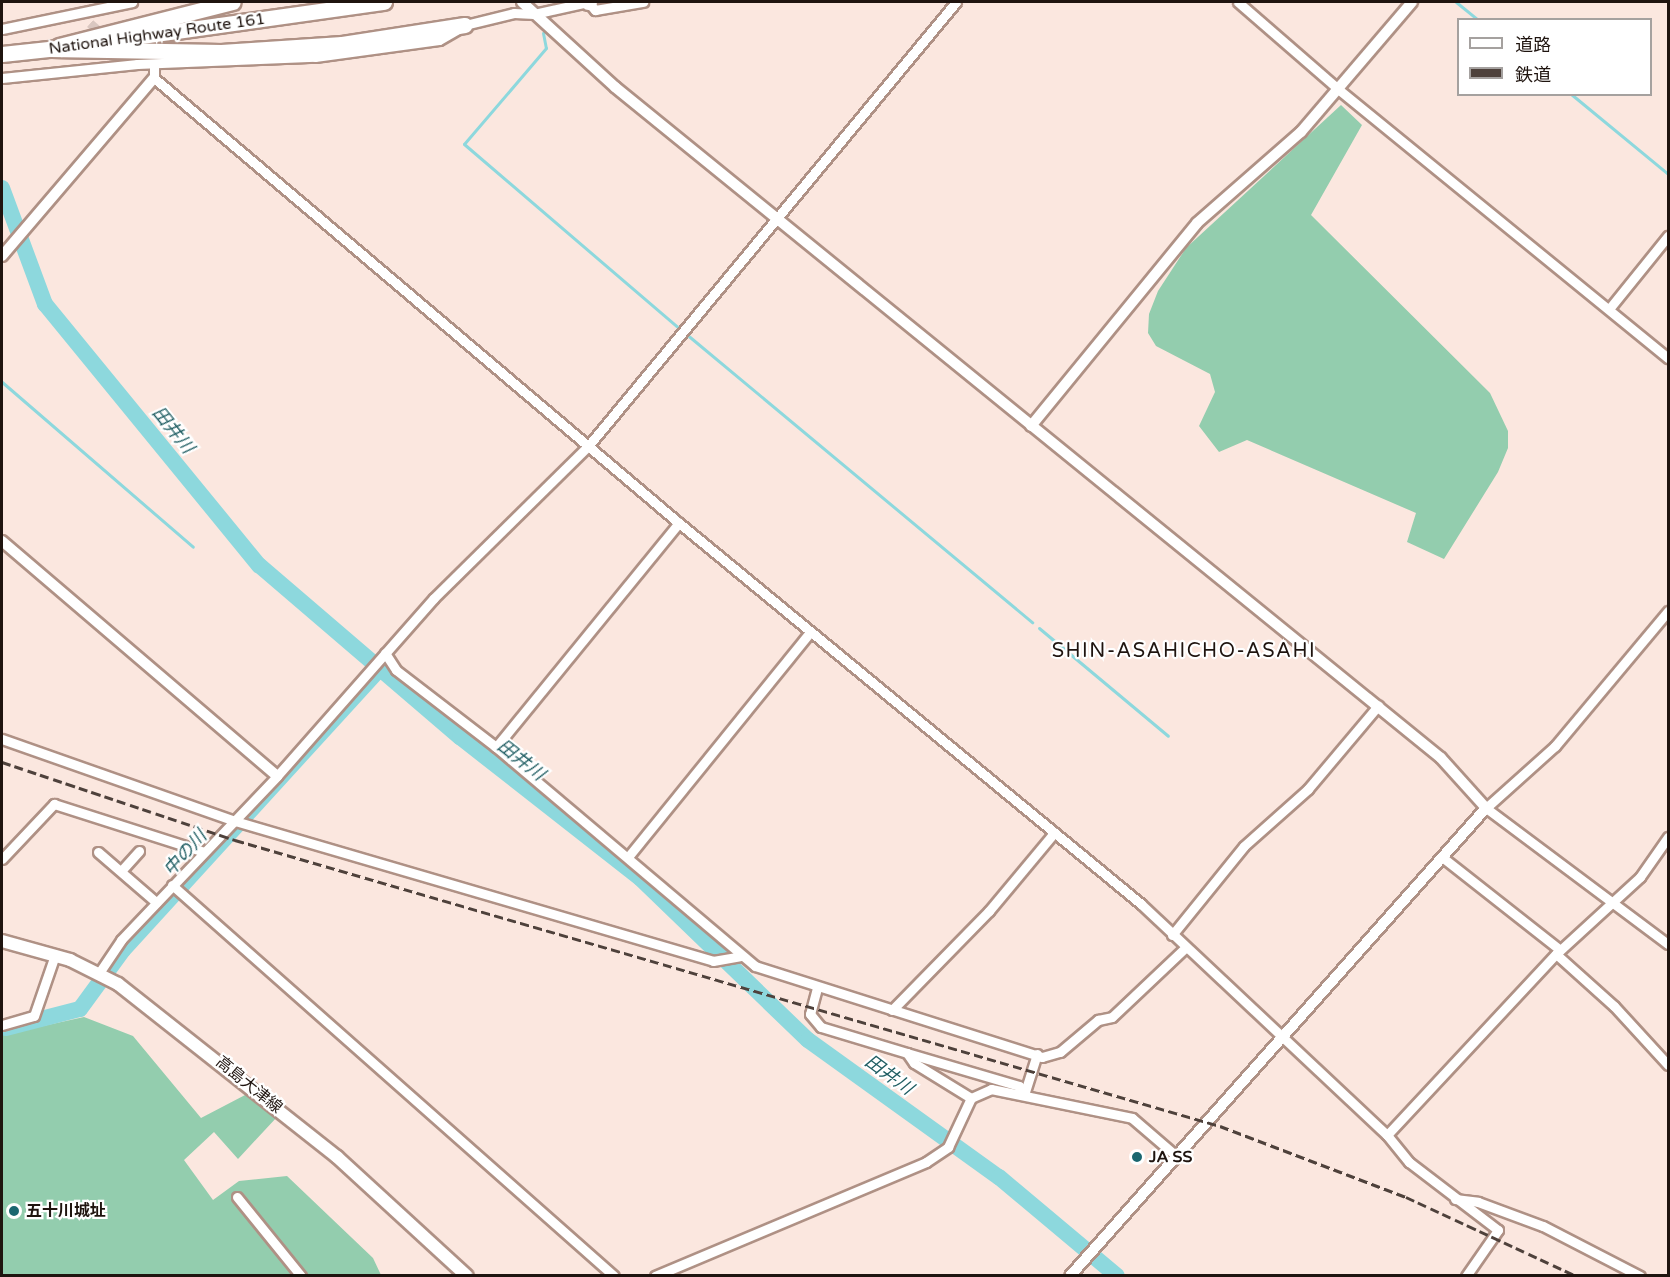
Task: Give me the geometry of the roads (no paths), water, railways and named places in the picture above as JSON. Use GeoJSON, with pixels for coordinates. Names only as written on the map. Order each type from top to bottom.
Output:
{"type":"FeatureCollection","features":[{"type":"Feature","properties":{"kind":"highway"},"geometry":{"type":"LineString","coordinates":[[51,49],[135,23],[233,2]]}},
{"type":"Feature","properties":{"kind":"highway","name":"National Highway Route 161"},"geometry":{"type":"LineString","coordinates":[[2,54],[384,2]]}},
{"type":"Feature","properties":{"kind":"highway"},"geometry":{"type":"LineString","coordinates":[[51,49],[221,52],[342,44],[465,25]]}},
{"type":"Feature","properties":{"kind":"main road","name":"高島大津線"},"geometry":{"type":"LineString","coordinates":[[2,941],[55,955],[102,974],[328,1149],[467,1275]]}},
{"type":"Feature","properties":{"kind":"street"},"geometry":{"type":"LineString","coordinates":[[2,28],[87,19],[132,2]]}},
{"type":"Feature","properties":{"kind":"street"},"geometry":{"type":"LineString","coordinates":[[522,2],[775,218],[1441,758],[1486,808],[1610,903],[1668,944]]}},
{"type":"Feature","properties":{"kind":"street"},"geometry":{"type":"LineString","coordinates":[[2,78],[136,63],[154,66],[344,54],[439,40],[465,25],[514,13],[534,14],[588,2],[595,10],[643,2]]}},
{"type":"Feature","properties":{"kind":"street"},"geometry":{"type":"LineString","coordinates":[[102,974],[156,902],[277,776],[385,653],[589,445],[956,2]]}},
{"type":"Feature","properties":{"kind":"street"},"geometry":{"type":"LineString","coordinates":[[1238,2],[1338,89],[1668,358]]}},
{"type":"Feature","properties":{"kind":"street"},"geometry":{"type":"LineString","coordinates":[[1031,426],[1197,223],[1301,132],[1412,2]]}},
{"type":"Feature","properties":{"kind":"street"},"geometry":{"type":"LineString","coordinates":[[2,256],[154,78],[154,66]]}},
{"type":"Feature","properties":{"kind":"street"},"geometry":{"type":"LineString","coordinates":[[154,78],[679,523],[1054,833],[1172,935],[1280,1034],[1387,1135],[1409,1162],[1498,1230],[1466,1275]]}},
{"type":"Feature","properties":{"kind":"street"},"geometry":{"type":"LineString","coordinates":[[1609,309],[1668,236]]}},
{"type":"Feature","properties":{"kind":"street"},"geometry":{"type":"LineString","coordinates":[[496,747],[679,523]]}},
{"type":"Feature","properties":{"kind":"street"},"geometry":{"type":"LineString","coordinates":[[2,541],[277,776]]}},
{"type":"Feature","properties":{"kind":"street"},"geometry":{"type":"LineString","coordinates":[[1070,1275],[1280,1034],[1486,808],[1554,746],[1668,611]]}},
{"type":"Feature","properties":{"kind":"street"},"geometry":{"type":"LineString","coordinates":[[628,857],[810,632]]}},
{"type":"Feature","properties":{"kind":"street"},"geometry":{"type":"LineString","coordinates":[[385,653],[396,670],[496,747],[628,857],[737,957],[818,988],[1042,1057],[1060,1052],[1098,1020],[1112,1017],[1185,949]]}},
{"type":"Feature","properties":{"kind":"street"},"geometry":{"type":"LineString","coordinates":[[1172,935],[1244,846],[1308,789],[1378,706]]}},
{"type":"Feature","properties":{"kind":"street"},"geometry":{"type":"LineString","coordinates":[[2,740],[235,821],[718,960],[737,957]]}},
{"type":"Feature","properties":{"kind":"street"},"geometry":{"type":"LineString","coordinates":[[2,859],[54,804],[204,852]]}},
{"type":"Feature","properties":{"kind":"street"},"geometry":{"type":"LineString","coordinates":[[892,1010],[989,911],[1054,833]]}},
{"type":"Feature","properties":{"kind":"street"},"geometry":{"type":"LineString","coordinates":[[1387,1135],[1558,952],[1640,877],[1668,837]]}},
{"type":"Feature","properties":{"kind":"street"},"geometry":{"type":"LineString","coordinates":[[121,871],[139,851]]}},
{"type":"Feature","properties":{"kind":"street"},"geometry":{"type":"LineString","coordinates":[[98,852],[156,902]]}},
{"type":"Feature","properties":{"kind":"street"},"geometry":{"type":"LineString","coordinates":[[1442,857],[1558,952],[1614,1006],[1668,1065]]}},
{"type":"Feature","properties":{"kind":"street"},"geometry":{"type":"LineString","coordinates":[[172,885],[614,1275]]}},
{"type":"Feature","properties":{"kind":"street"},"geometry":{"type":"LineString","coordinates":[[2,1025],[34,1016],[55,955]]}},
{"type":"Feature","properties":{"kind":"street"},"geometry":{"type":"LineString","coordinates":[[818,988],[810,1014],[821,1027],[1019,1086],[1024,1095]]}},
{"type":"Feature","properties":{"kind":"street"},"geometry":{"type":"LineString","coordinates":[[907,1053],[914,1063],[971,1098]]}},
{"type":"Feature","properties":{"kind":"street"},"geometry":{"type":"LineString","coordinates":[[1024,1095],[1037,1054]]}},
{"type":"Feature","properties":{"kind":"street"},"geometry":{"type":"LineString","coordinates":[[655,1275],[900,1174],[948,1146],[971,1098],[991,1089],[1132,1118],[1175,1155]]}},
{"type":"Feature","properties":{"kind":"street"},"geometry":{"type":"LineString","coordinates":[[237,1197],[301,1275]]}},
{"type":"Feature","properties":{"kind":"street"},"geometry":{"type":"LineString","coordinates":[[1455,1199],[1478,1202],[1543,1226],[1640,1275]]}},
{"type":"Feature","properties":{"kind":"waterway"},"geometry":{"type":"LineString","coordinates":[[1456,2],[1476,18]]}},
{"type":"Feature","properties":{"kind":"waterway"},"geometry":{"type":"LineString","coordinates":[[543,33],[546,48],[464,144],[679,328]]}},
{"type":"Feature","properties":{"kind":"waterway"},"geometry":{"type":"LineString","coordinates":[[1573,96],[1668,174]]}},
{"type":"Feature","properties":{"kind":"waterway","name":"田井川"},"geometry":{"type":"LineString","coordinates":[[2,188],[45,304],[259,565],[460,737],[640,878],[808,1040],[999,1177],[1117,1276]]}},
{"type":"Feature","properties":{"kind":"waterway"},"geometry":{"type":"LineString","coordinates":[[685,333],[1032,622]]}},
{"type":"Feature","properties":{"kind":"waterway"},"geometry":{"type":"LineString","coordinates":[[2,382],[193,547]]}},
{"type":"Feature","properties":{"kind":"waterway"},"geometry":{"type":"LineString","coordinates":[[1039,628],[1168,736]]}},
{"type":"Feature","properties":{"kind":"waterway","name":"中の川"},"geometry":{"type":"LineString","coordinates":[[6,1028],[80,1009],[123,950],[380,669]]}},
{"type":"Feature","properties":{"kind":"tunnel"},"geometry":{"type":"LineString","coordinates":[[90,23],[104,35]]}},
{"type":"Feature","properties":{"kind":"railway"},"geometry":{"type":"LineString","coordinates":[[2,762],[235,840],[1220,1126],[1406,1197],[1576,1276]]}},
{"type":"Feature","properties":{"kind":"place","name":"JA SS"},"geometry":{"type":"Point","coordinates":[1137,1157]}},
{"type":"Feature","properties":{"kind":"place","name":"五十川城址"},"geometry":{"type":"Point","coordinates":[14,1211]}},
{"type":"Feature","properties":{"kind":"district","name":"SHIN-ASAHICHO-ASAHI"},"geometry":{"type":"Point","coordinates":[1184,651]}}]}
